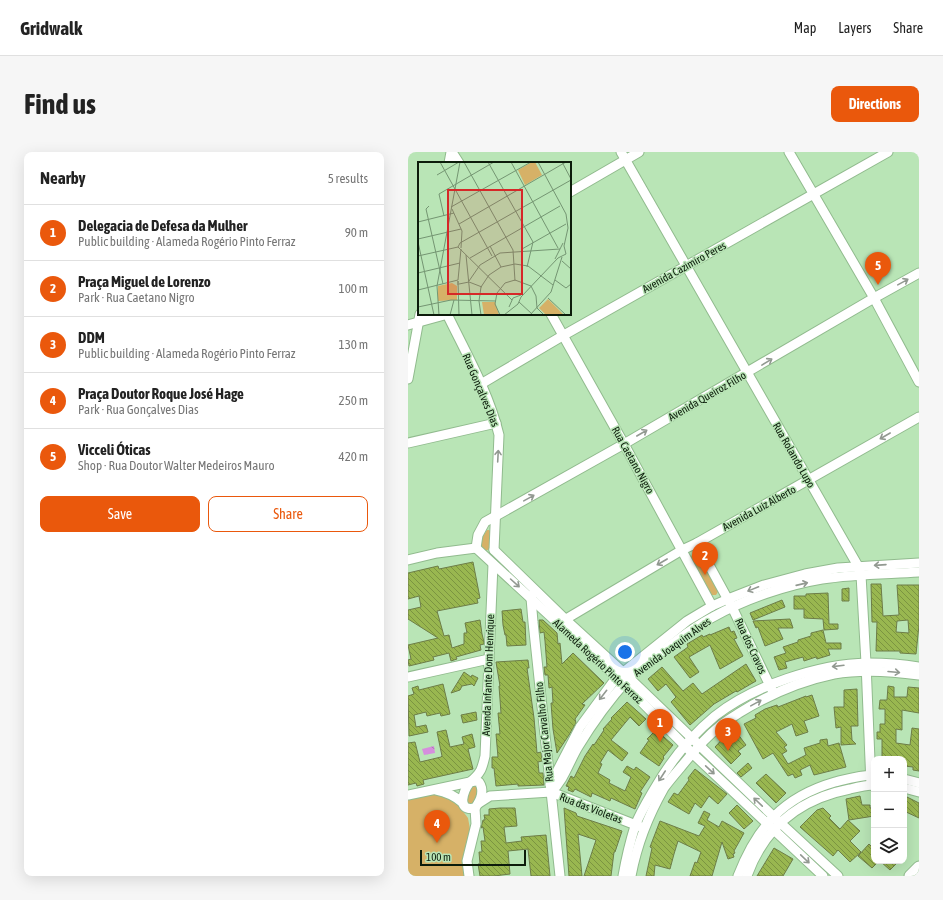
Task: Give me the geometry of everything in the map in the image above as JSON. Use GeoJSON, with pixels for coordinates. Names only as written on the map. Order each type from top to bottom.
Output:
{"type":"FeatureCollection","features":[{"type":"Feature","properties":{"kind":"main road"},"geometry":{"type":"LineString","coordinates":[[910,876],[919,867]]}},
{"type":"Feature","properties":{"kind":"street"},"geometry":{"type":"LineString","coordinates":[[449,162],[451,152]]}},
{"type":"Feature","properties":{"kind":"street"},"geometry":{"type":"LineString","coordinates":[[451,152],[458,162]]}},
{"type":"Feature","properties":{"kind":"street"},"geometry":{"type":"LineString","coordinates":[[571,191],[624,156],[640,152]]}},
{"type":"Feature","properties":{"kind":"street"},"geometry":{"type":"LineString","coordinates":[[789,152],[874,298],[919,382]]}},
{"type":"Feature","properties":{"kind":"street","name":"Avenida Cazimiro Peres"},"geometry":{"type":"LineString","coordinates":[[481,384],[564,335],[888,152]]}},
{"type":"Feature","properties":{"kind":"street","name":"Rua Rolando Lupo"},"geometry":{"type":"LineString","coordinates":[[624,156],[860,571],[871,761]]}},
{"type":"Feature","properties":{"kind":"street","name":"Avenida Queiroz Filho"},"geometry":{"type":"LineString","coordinates":[[495,517],[919,273]]}},
{"type":"Feature","properties":{"kind":"street"},"geometry":{"type":"LineString","coordinates":[[408,325],[419,318],[441,315]]}},
{"type":"Feature","properties":{"kind":"street","name":"Rua Gonçalves Dias"},"geometry":{"type":"LineString","coordinates":[[448,315],[481,384],[499,435],[494,550]]}},
{"type":"Feature","properties":{"kind":"street","name":"Rua Caetano Nigro"},"geometry":{"type":"LineString","coordinates":[[552,315],[712,606]]}},
{"type":"Feature","properties":{"kind":"street"},"geometry":{"type":"LineString","coordinates":[[408,379],[419,318]]}},
{"type":"Feature","properties":{"kind":"street","name":"Avenida Luiz Alberto"},"geometry":{"type":"LineString","coordinates":[[562,621],[682,550],[808,481],[919,416]]}},
{"type":"Feature","properties":{"kind":"street"},"geometry":{"type":"LineString","coordinates":[[408,443],[496,423]]}},
{"type":"Feature","properties":{"kind":"street"},"geometry":{"type":"LineString","coordinates":[[408,560],[437,553],[476,548],[481,527],[485,522],[495,517]]}},
{"type":"Feature","properties":{"kind":"street"},"geometry":{"type":"LineString","coordinates":[[697,543],[730,603]]}},
{"type":"Feature","properties":{"kind":"street","name":"Alameda Rogério Pinto Ferraz"},"geometry":{"type":"LineString","coordinates":[[476,548],[531,598],[562,621],[623,678],[700,745],[823,876]]}},
{"type":"Feature","properties":{"kind":"street"},"geometry":{"type":"LineString","coordinates":[[485,556],[494,550]]}},
{"type":"Feature","properties":{"kind":"street","name":"Alameda Rogério Pinto Ferraz"},"geometry":{"type":"LineString","coordinates":[[494,550],[535,589],[562,621]]}},
{"type":"Feature","properties":{"kind":"street","name":"Avenida Joaquim Alves"},"geometry":{"type":"LineString","coordinates":[[550,788],[580,727],[623,678],[687,622],[712,606],[730,603],[794,586],[860,571],[917,561]]}},
{"type":"Feature","properties":{"kind":"street","name":"Avenda Infante Dom Henrique"},"geometry":{"type":"LineString","coordinates":[[470,782],[482,770],[485,756],[493,564]]}},
{"type":"Feature","properties":{"kind":"street","name":"Avenida Joaquim Alves"},"geometry":{"type":"LineString","coordinates":[[860,571],[919,572]]}},
{"type":"Feature","properties":{"kind":"street","name":"Rua Major Carvalho Filho"},"geometry":{"type":"LineString","coordinates":[[535,589],[531,598],[560,876]]}},
{"type":"Feature","properties":{"kind":"street","name":"Avenida Joaquim Alves"},"geometry":{"type":"LineString","coordinates":[[550,788],[558,786],[578,747],[623,678],[730,603]]}},
{"type":"Feature","properties":{"kind":"street","name":"Rua dos Cravos"},"geometry":{"type":"LineString","coordinates":[[730,603],[772,690]]}},
{"type":"Feature","properties":{"kind":"street"},"geometry":{"type":"LineString","coordinates":[[408,677],[489,659]]}},
{"type":"Feature","properties":{"kind":"street"},"geometry":{"type":"LineString","coordinates":[[631,876],[640,827],[665,787],[692,753],[721,724],[753,705],[787,678],[833,667],[866,667],[896,664],[919,667]]}},
{"type":"Feature","properties":{"kind":"street"},"geometry":{"type":"LineString","coordinates":[[866,667],[919,675]]}},
{"type":"Feature","properties":{"kind":"street","name":"Alameda Rogério Pinto Ferraz"},"geometry":{"type":"LineString","coordinates":[[623,678],[692,753],[838,876]]}},
{"type":"Feature","properties":{"kind":"street"},"geometry":{"type":"LineString","coordinates":[[622,876],[640,827],[663,774],[685,746],[715,716],[748,695],[772,690]]}},
{"type":"Feature","properties":{"kind":"street"},"geometry":{"type":"LineString","coordinates":[[547,758],[552,761],[559,760],[566,754]]}},
{"type":"Feature","properties":{"kind":"street"},"geometry":{"type":"LineString","coordinates":[[738,876],[752,843],[774,823],[807,803],[825,795],[871,780]]}},
{"type":"Feature","properties":{"kind":"street"},"geometry":{"type":"LineString","coordinates":[[907,780],[919,783]]}},
{"type":"Feature","properties":{"kind":"street"},"geometry":{"type":"LineString","coordinates":[[463,803],[466,787],[470,782]]}},
{"type":"Feature","properties":{"kind":"street"},"geometry":{"type":"LineString","coordinates":[[408,794],[470,782],[479,782],[490,796]]}},
{"type":"Feature","properties":{"kind":"street"},"geometry":{"type":"LineString","coordinates":[[469,876],[467,861],[476,824],[477,806],[481,798],[482,786]]}},
{"type":"Feature","properties":{"kind":"street","name":"Rua das Violetas"},"geometry":{"type":"LineString","coordinates":[[477,806],[490,796],[550,788],[640,827]]}},
{"type":"Feature","properties":{"kind":"street"},"geometry":{"type":"LineString","coordinates":[[907,789],[919,792]]}},
{"type":"Feature","properties":{"kind":"street"},"geometry":{"type":"LineString","coordinates":[[425,790],[438,790],[448,793],[458,798],[467,808],[477,806]]}},
{"type":"Feature","properties":{"kind":"street"},"geometry":{"type":"LineString","coordinates":[[747,876],[758,851],[774,823]]}},
{"type":"Feature","properties":{"kind":"shaded area"},"geometry":{"type":"Polygon","coordinates":[[[487,530],[491,532],[490,549],[485,551],[481,546],[481,539],[487,530]]]}},
{"type":"Feature","properties":{"kind":"shaded area"},"geometry":{"type":"Polygon","coordinates":[[[694,554],[699,554],[719,590],[716,595],[711,595],[690,559],[694,554]]]}},
{"type":"Feature","properties":{"kind":"shaded area"},"geometry":{"type":"Polygon","coordinates":[[[474,784],[477,785],[478,788],[474,805],[467,804],[467,796],[474,784]]]}},
{"type":"Feature","properties":{"kind":"shaded area"},"geometry":{"type":"Polygon","coordinates":[[[433,794],[445,795],[455,801],[468,818],[470,829],[463,857],[464,876],[408,876],[408,800],[433,794]]]}},
{"type":"Feature","properties":{"kind":"water"},"geometry":{"type":"Polygon","coordinates":[[[434,746],[435,753],[424,755],[422,749],[434,746]]]}},
{"type":"Feature","properties":{"kind":"building"},"geometry":{"type":"Polygon","coordinates":[[[473,562],[480,598],[477,599],[478,603],[437,611],[444,636],[449,635],[452,648],[464,644],[464,633],[467,633],[465,623],[480,620],[484,642],[484,644],[480,645],[481,650],[456,657],[457,659],[451,661],[449,653],[433,657],[434,660],[409,666],[408,660],[411,659],[408,645],[438,638],[408,619],[408,610],[421,607],[419,596],[408,599],[408,573],[438,566],[439,569],[473,562]]]}},
{"type":"Feature","properties":{"kind":"building"},"geometry":{"type":"Polygon","coordinates":[[[871,584],[881,584],[883,616],[899,615],[897,585],[919,585],[919,625],[916,654],[900,653],[900,651],[876,651],[877,622],[872,622],[871,584]],[[908,620],[897,621],[896,632],[909,633],[908,620]]]}},
{"type":"Feature","properties":{"kind":"building"},"geometry":{"type":"Polygon","coordinates":[[[849,588],[849,601],[842,601],[842,589],[849,588]]]}},
{"type":"Feature","properties":{"kind":"building"},"geometry":{"type":"Polygon","coordinates":[[[828,593],[829,624],[838,624],[838,629],[824,630],[823,619],[804,618],[804,609],[794,609],[794,596],[828,593]]]}},
{"type":"Feature","properties":{"kind":"building"},"geometry":{"type":"Polygon","coordinates":[[[782,600],[785,607],[753,620],[750,613],[782,600]]]}},
{"type":"Feature","properties":{"kind":"building"},"geometry":{"type":"Polygon","coordinates":[[[521,609],[523,622],[525,622],[526,645],[507,646],[502,611],[521,609]]]}},
{"type":"Feature","properties":{"kind":"building"},"geometry":{"type":"Polygon","coordinates":[[[790,619],[793,628],[778,628],[783,639],[765,646],[758,627],[756,628],[753,621],[790,619]]]}},
{"type":"Feature","properties":{"kind":"building"},"geometry":{"type":"Polygon","coordinates":[[[539,620],[543,620],[557,633],[558,644],[560,643],[562,664],[573,653],[604,683],[582,704],[585,705],[575,719],[576,723],[557,753],[551,703],[553,703],[552,687],[549,688],[548,675],[545,675],[544,667],[547,667],[545,641],[544,632],[540,633],[539,620]]]}},
{"type":"Feature","properties":{"kind":"building"},"geometry":{"type":"Polygon","coordinates":[[[729,627],[731,632],[734,631],[737,638],[734,639],[743,656],[720,669],[710,645],[689,657],[699,672],[690,678],[674,657],[688,647],[687,644],[702,635],[703,637],[710,635],[729,627]]]}},
{"type":"Feature","properties":{"kind":"building"},"geometry":{"type":"Polygon","coordinates":[[[823,630],[826,643],[841,643],[841,649],[828,649],[830,655],[817,659],[816,657],[804,661],[803,657],[785,662],[787,668],[779,670],[774,657],[786,653],[783,647],[811,636],[811,633],[823,630]]]}},
{"type":"Feature","properties":{"kind":"building"},"geometry":{"type":"Polygon","coordinates":[[[528,660],[529,668],[527,668],[537,753],[541,752],[542,761],[538,762],[539,773],[543,773],[544,785],[518,786],[518,784],[496,786],[494,768],[492,768],[492,757],[498,757],[496,734],[500,734],[498,713],[501,713],[500,686],[496,662],[528,660]]]}},
{"type":"Feature","properties":{"kind":"building"},"geometry":{"type":"Polygon","coordinates":[[[746,664],[756,681],[714,704],[690,725],[671,702],[676,697],[666,684],[658,691],[648,679],[662,667],[683,691],[693,683],[702,694],[746,664]]]}},
{"type":"Feature","properties":{"kind":"building"},"geometry":{"type":"Polygon","coordinates":[[[464,672],[471,677],[472,675],[478,678],[474,686],[472,684],[462,686],[460,690],[451,693],[464,672]]]}},
{"type":"Feature","properties":{"kind":"building"},"geometry":{"type":"Polygon","coordinates":[[[443,684],[450,714],[441,716],[440,713],[427,716],[426,712],[414,715],[416,727],[426,725],[428,732],[409,736],[408,696],[414,694],[412,688],[418,686],[419,690],[443,684]]]}},
{"type":"Feature","properties":{"kind":"building"},"geometry":{"type":"Polygon","coordinates":[[[888,686],[894,687],[894,697],[907,697],[908,687],[919,688],[919,713],[902,710],[902,730],[896,729],[896,743],[910,745],[912,728],[919,729],[919,771],[913,770],[913,767],[907,766],[907,756],[882,756],[882,739],[877,739],[877,732],[880,732],[880,724],[885,724],[885,709],[879,709],[880,700],[887,700],[888,686]]]}},
{"type":"Feature","properties":{"kind":"building"},"geometry":{"type":"Polygon","coordinates":[[[857,689],[858,726],[851,726],[852,740],[856,744],[841,745],[841,727],[836,728],[834,707],[844,707],[844,690],[857,689]]]}},
{"type":"Feature","properties":{"kind":"building"},"geometry":{"type":"Polygon","coordinates":[[[812,695],[819,716],[804,721],[808,732],[796,736],[792,724],[776,732],[787,745],[784,747],[787,751],[782,754],[788,764],[806,755],[804,748],[820,743],[820,740],[827,739],[828,746],[839,743],[846,767],[814,775],[810,765],[800,770],[802,775],[795,778],[793,774],[788,776],[773,753],[763,759],[744,724],[756,718],[755,715],[765,709],[777,705],[778,707],[812,695]]]}},
{"type":"Feature","properties":{"kind":"building"},"geometry":{"type":"Polygon","coordinates":[[[627,702],[646,719],[639,726],[630,717],[611,740],[628,753],[622,761],[608,750],[600,763],[602,764],[598,773],[610,780],[609,783],[625,791],[631,777],[623,772],[627,766],[634,770],[636,767],[650,777],[640,792],[642,793],[635,809],[611,798],[610,801],[592,793],[591,797],[575,789],[573,792],[568,790],[569,787],[566,786],[571,776],[574,778],[585,756],[604,730],[603,729],[612,719],[611,718],[627,702]]]}},
{"type":"Feature","properties":{"kind":"building"},"geometry":{"type":"Polygon","coordinates":[[[476,712],[477,720],[463,723],[461,715],[476,712]]]}},
{"type":"Feature","properties":{"kind":"building"},"geometry":{"type":"Polygon","coordinates":[[[734,729],[746,745],[738,751],[741,754],[731,764],[715,747],[728,733],[734,729]]]}},
{"type":"Feature","properties":{"kind":"building"},"geometry":{"type":"Polygon","coordinates":[[[446,730],[450,747],[464,744],[462,737],[472,734],[475,747],[468,749],[473,769],[423,780],[424,784],[417,786],[416,783],[408,785],[408,743],[415,742],[420,762],[441,757],[437,732],[446,730]]]}},
{"type":"Feature","properties":{"kind":"building"},"geometry":{"type":"Polygon","coordinates":[[[656,730],[673,745],[663,757],[664,758],[659,766],[640,753],[649,740],[647,739],[656,730]]]}},
{"type":"Feature","properties":{"kind":"building"},"geometry":{"type":"Polygon","coordinates":[[[748,763],[752,768],[741,777],[737,773],[748,763]]]}},
{"type":"Feature","properties":{"kind":"building"},"geometry":{"type":"Polygon","coordinates":[[[695,769],[727,794],[718,804],[709,796],[701,808],[695,803],[689,814],[668,802],[674,793],[678,795],[695,769]]]}},
{"type":"Feature","properties":{"kind":"building"},"geometry":{"type":"Polygon","coordinates":[[[766,774],[786,793],[776,803],[756,783],[766,774]]]}},
{"type":"Feature","properties":{"kind":"building"},"geometry":{"type":"Polygon","coordinates":[[[860,796],[862,805],[870,805],[871,816],[849,820],[846,799],[860,796]]]}},
{"type":"Feature","properties":{"kind":"building"},"geometry":{"type":"Polygon","coordinates":[[[907,797],[919,803],[919,818],[907,812],[907,797]]]}},
{"type":"Feature","properties":{"kind":"building"},"geometry":{"type":"Polygon","coordinates":[[[737,805],[753,821],[744,829],[729,813],[737,805]]]}},
{"type":"Feature","properties":{"kind":"building"},"geometry":{"type":"Polygon","coordinates":[[[515,808],[517,826],[504,827],[506,843],[522,841],[521,837],[546,835],[550,876],[531,876],[528,849],[508,851],[510,874],[480,876],[478,864],[480,864],[479,852],[482,852],[481,841],[485,841],[483,827],[481,828],[483,820],[485,820],[484,815],[489,815],[489,809],[515,808]]]}},
{"type":"Feature","properties":{"kind":"building"},"geometry":{"type":"Polygon","coordinates":[[[564,808],[576,813],[577,816],[622,831],[614,852],[611,876],[584,876],[596,840],[578,834],[582,876],[569,876],[564,808]]]}},
{"type":"Feature","properties":{"kind":"building"},"geometry":{"type":"Polygon","coordinates":[[[823,808],[831,816],[829,818],[840,829],[848,820],[860,831],[850,841],[861,852],[850,862],[838,850],[833,856],[800,827],[817,810],[823,808]]]}},
{"type":"Feature","properties":{"kind":"building"},"geometry":{"type":"Polygon","coordinates":[[[704,811],[710,814],[707,820],[719,827],[722,821],[744,833],[734,851],[734,857],[728,859],[722,842],[712,876],[690,876],[695,862],[697,863],[701,852],[678,841],[670,869],[655,865],[654,876],[646,876],[652,848],[650,847],[660,821],[699,836],[705,826],[698,823],[704,811]]]}},
{"type":"Feature","properties":{"kind":"building"},"geometry":{"type":"Polygon","coordinates":[[[869,844],[871,846],[871,864],[876,864],[872,868],[858,856],[869,844]]]}},
{"type":"Feature","properties":{"kind":"building"},"geometry":{"type":"Polygon","coordinates":[[[774,848],[793,859],[783,876],[757,876],[774,848]]]}},
{"type":"Feature","properties":{"kind":"building"},"geometry":{"type":"Polygon","coordinates":[[[883,864],[896,864],[890,870],[883,864]]]}},
{"type":"Feature","properties":{"kind":"place","name":"Vicceli Óticas"},"geometry":{"type":"Point","coordinates":[878,285]}},
{"type":"Feature","properties":{"kind":"place","name":"Praça Miguel de Lorenzo"},"geometry":{"type":"Point","coordinates":[705,575]}},
{"type":"Feature","properties":{"kind":"place","name":"Delegacia de Defesa da Mulher"},"geometry":{"type":"Point","coordinates":[660,742]}},
{"type":"Feature","properties":{"kind":"place","name":"DDM"},"geometry":{"type":"Point","coordinates":[728,751]}},
{"type":"Feature","properties":{"kind":"place","name":"Praça Doutor Roque José Hage"},"geometry":{"type":"Point","coordinates":[437,843]}}]}
